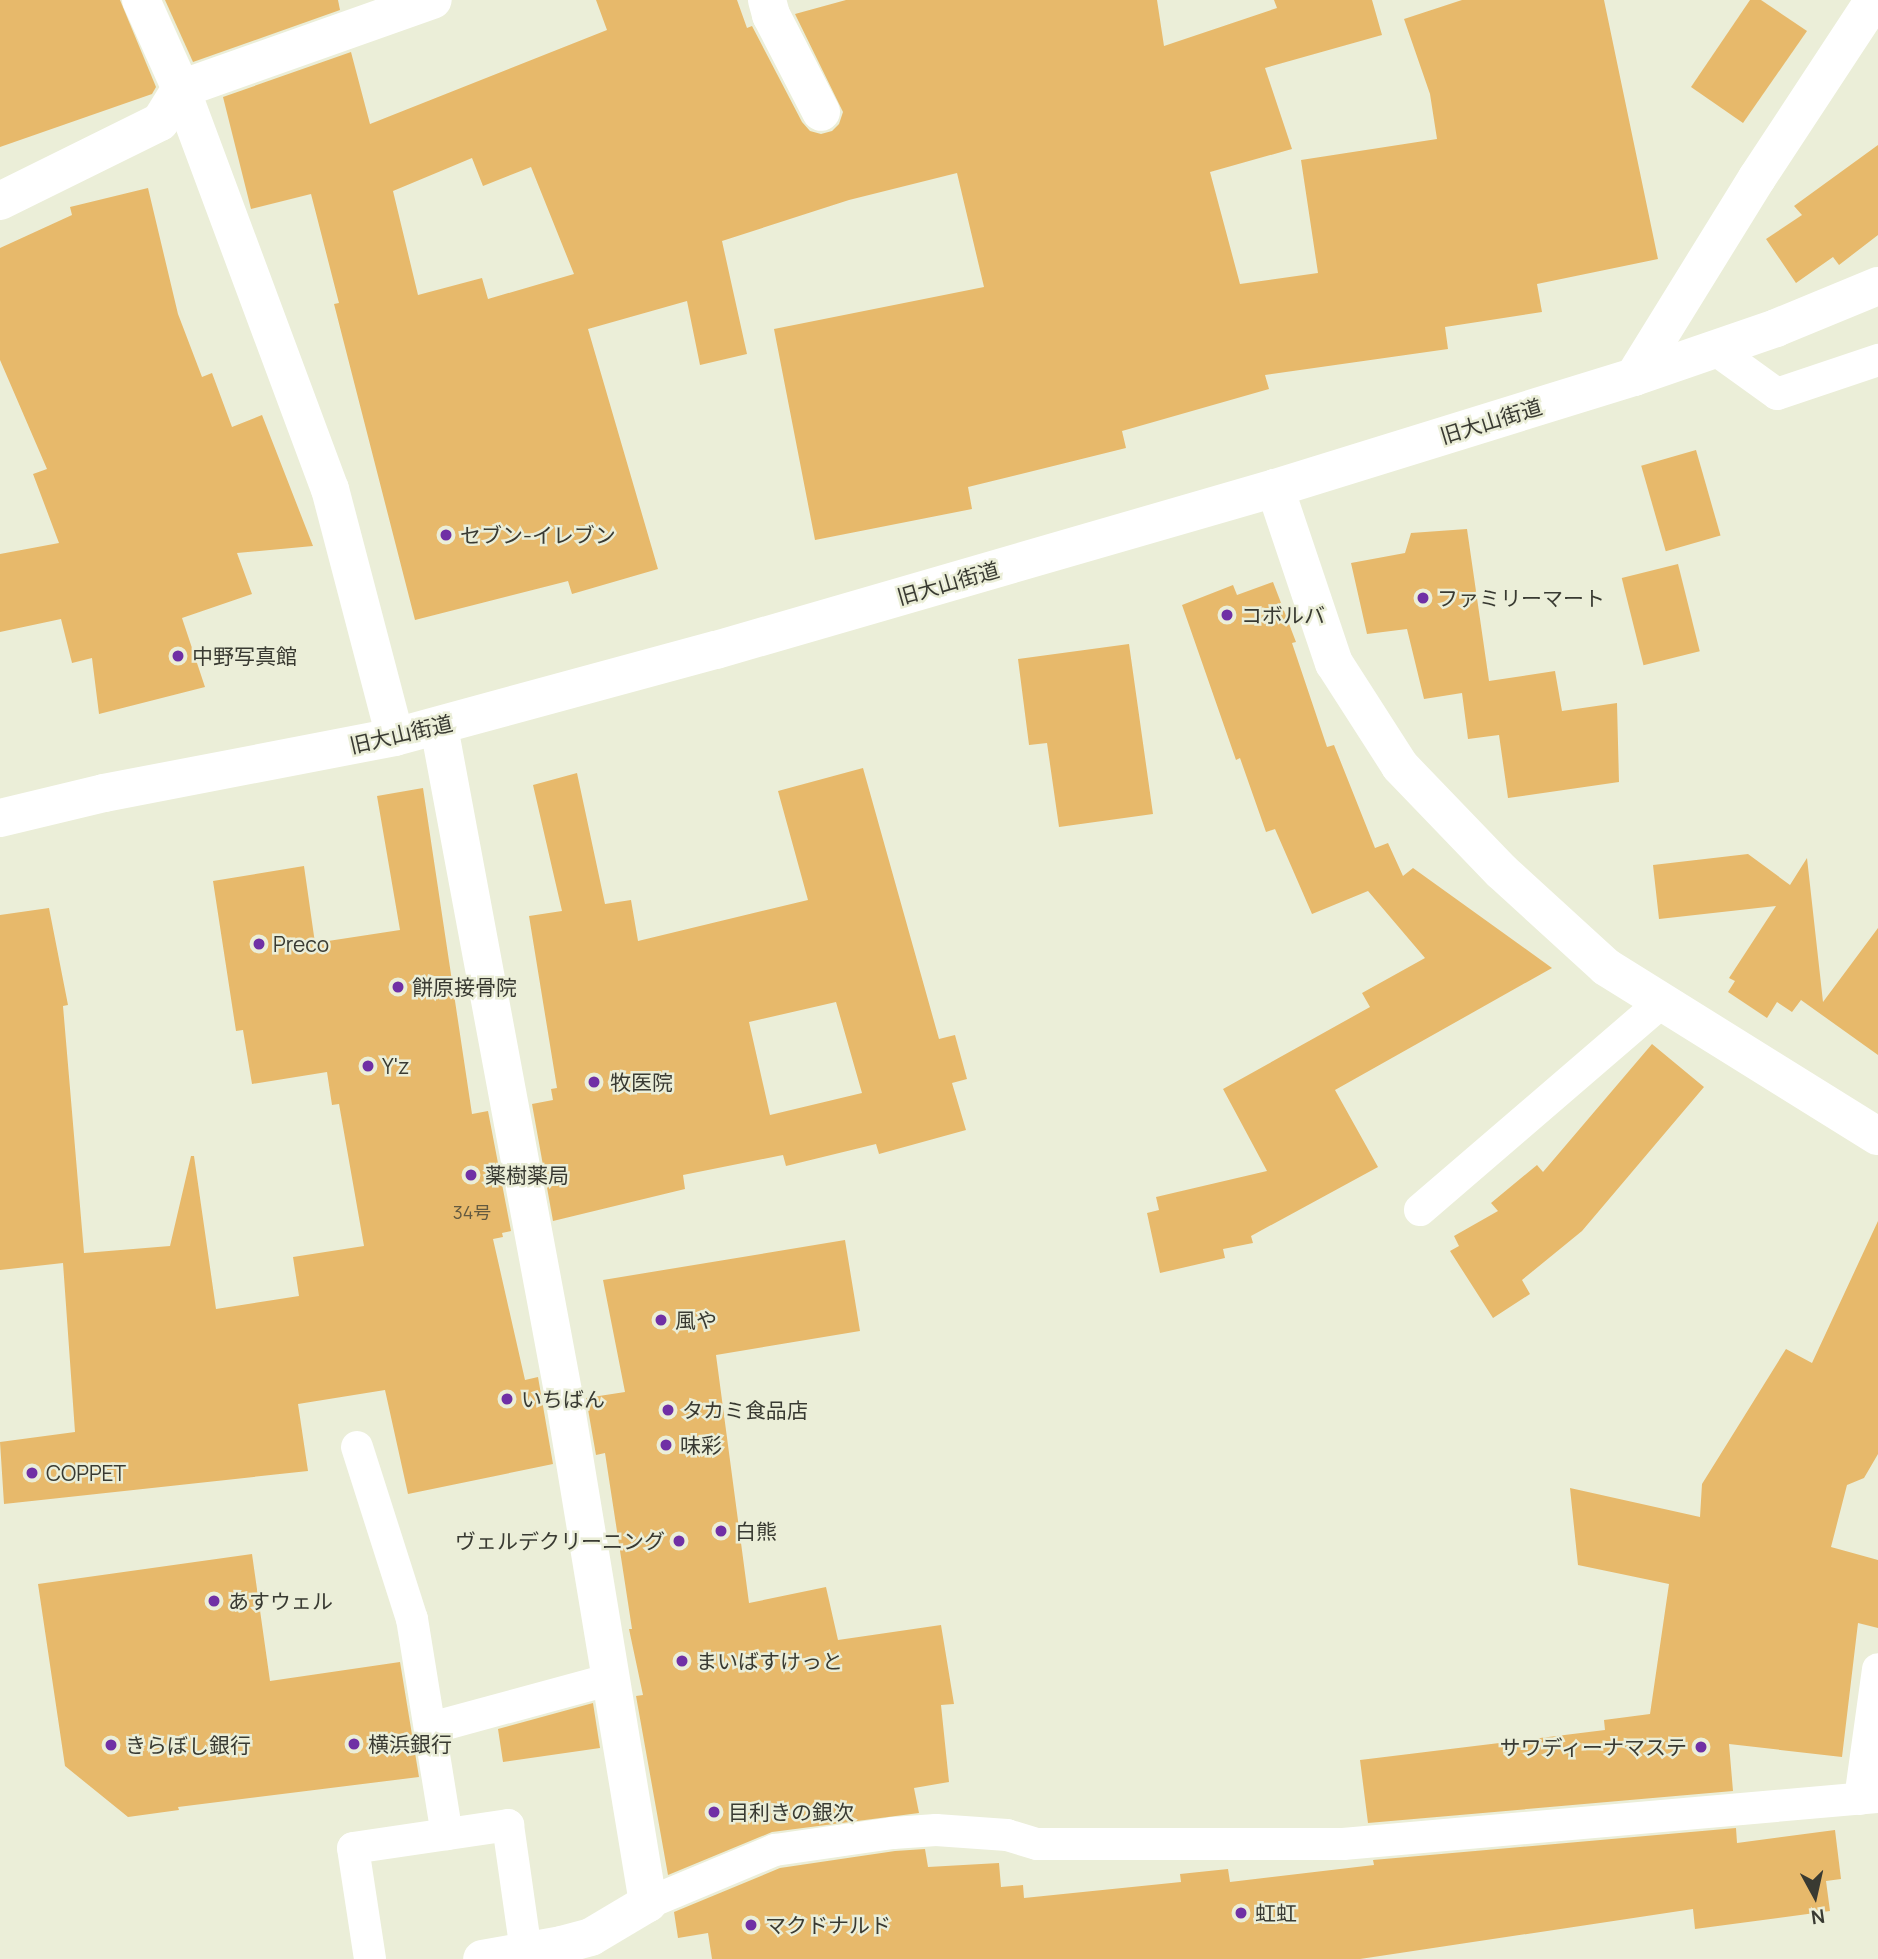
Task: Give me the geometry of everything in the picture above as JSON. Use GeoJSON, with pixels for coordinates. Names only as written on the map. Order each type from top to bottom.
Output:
{"type":"FeatureCollection","features":[{"type":"Feature","properties":{"kind":"street"},"geometry":{"type":"LineString","coordinates":[[141,0],[181,89],[330,489],[395,737]]}},
{"type":"Feature","properties":{"kind":"street"},"geometry":{"type":"LineString","coordinates":[[0,201],[160,122],[181,89],[433,0]]}},
{"type":"Feature","properties":{"kind":"street"},"geometry":{"type":"LineString","coordinates":[[767,0],[771,15],[821,112]]}},
{"type":"Feature","properties":{"kind":"street"},"geometry":{"type":"LineString","coordinates":[[1634,377],[1757,178],[1874,0]]}},
{"type":"Feature","properties":{"kind":"street","name":"旧大山街道"},"geometry":{"type":"LineString","coordinates":[[0,818],[104,793],[439,727],[1275,488],[1634,377],[1716,349],[1878,286]]}},
{"type":"Feature","properties":{"kind":"street"},"geometry":{"type":"LineString","coordinates":[[1275,488],[1334,663],[1400,766],[1501,871],[1606,967],[1878,1136]]}},
{"type":"Feature","properties":{"kind":"street"},"geometry":{"type":"LineString","coordinates":[[439,727],[565,1402],[648,1903],[591,1937],[482,1959]]}},
{"type":"Feature","properties":{"kind":"lane"},"geometry":{"type":"LineString","coordinates":[[1716,349],[1777,394],[1878,360]]}},
{"type":"Feature","properties":{"kind":"lane"},"geometry":{"type":"LineString","coordinates":[[1420,1210],[1662,1002]]}},
{"type":"Feature","properties":{"kind":"lane"},"geometry":{"type":"LineString","coordinates":[[357,1447],[412,1619],[447,1834]]}},
{"type":"Feature","properties":{"kind":"lane"},"geometry":{"type":"LineString","coordinates":[[648,1903],[775,1850],[936,1830],[1007,1835],[1037,1844],[1343,1844],[1869,1798],[1878,1669]]}},
{"type":"Feature","properties":{"kind":"lane"},"geometry":{"type":"LineString","coordinates":[[431,1728],[611,1679]]}},
{"type":"Feature","properties":{"kind":"lane"},"geometry":{"type":"LineString","coordinates":[[370,1959],[353,1848],[508,1825],[526,1951]]}},
{"type":"Feature","properties":{"kind":"building"},"geometry":{"type":"Polygon","coordinates":[[[0,0],[120,0],[156,87],[152,94],[0,147],[0,0]]]}},
{"type":"Feature","properties":{"kind":"building"},"geometry":{"type":"Polygon","coordinates":[[[165,0],[338,0],[340,10],[193,62],[165,0]]]}},
{"type":"Feature","properties":{"kind":"building"},"geometry":{"type":"Polygon","coordinates":[[[596,0],[737,0],[747,28],[752,26],[802,122],[810,131],[821,134],[832,131],[839,124],[843,112],[795,14],[846,0],[1157,0],[1164,46],[1277,8],[1274,0],[1372,0],[1382,35],[1265,68],[1292,149],[1210,172],[1240,284],[1318,273],[1301,160],[1437,139],[1430,94],[1404,19],[1462,0],[1604,0],[1658,259],[1537,284],[1542,312],[1445,327],[1448,349],[1265,375],[1269,389],[1122,431],[1126,448],[968,487],[972,509],[815,540],[774,329],[984,287],[957,173],[849,200],[722,241],[747,354],[700,365],[687,301],[588,329],[658,569],[572,594],[568,581],[415,620],[334,304],[339,303],[311,194],[251,209],[223,97],[351,52],[370,124],[607,30],[596,0]],[[472,158],[393,191],[418,295],[482,278],[488,299],[574,274],[531,167],[483,186],[472,158]]]}},
{"type":"Feature","properties":{"kind":"building"},"geometry":{"type":"Polygon","coordinates":[[[1750,0],[1761,0],[1807,31],[1743,123],[1691,87],[1750,0]]]}},
{"type":"Feature","properties":{"kind":"building"},"geometry":{"type":"Polygon","coordinates":[[[1878,145],[1878,235],[1839,265],[1833,257],[1796,283],[1766,239],[1802,215],[1794,206],[1878,145]]]}},
{"type":"Feature","properties":{"kind":"building"},"geometry":{"type":"Polygon","coordinates":[[[148,188],[178,314],[202,377],[212,373],[232,427],[262,415],[313,546],[237,553],[252,594],[182,618],[205,687],[99,714],[92,658],[72,663],[61,619],[0,632],[0,554],[59,543],[33,474],[47,469],[0,360],[0,248],[72,215],[70,207],[148,188]]]}},
{"type":"Feature","properties":{"kind":"building"},"geometry":{"type":"Polygon","coordinates":[[[1696,450],[1721,536],[1666,551],[1641,466],[1696,450]]]}},
{"type":"Feature","properties":{"kind":"building"},"geometry":{"type":"Polygon","coordinates":[[[1467,529],[1489,681],[1555,671],[1562,711],[1617,703],[1619,782],[1508,798],[1499,735],[1468,739],[1462,693],[1424,699],[1407,629],[1367,634],[1351,563],[1405,553],[1411,533],[1467,529]]]}},
{"type":"Feature","properties":{"kind":"building"},"geometry":{"type":"Polygon","coordinates":[[[1678,564],[1700,651],[1643,665],[1622,578],[1678,564]]]}},
{"type":"Feature","properties":{"kind":"building"},"geometry":{"type":"Polygon","coordinates":[[[1273,582],[1296,642],[1292,643],[1327,747],[1334,745],[1375,848],[1388,843],[1403,876],[1413,868],[1552,968],[1335,1090],[1378,1167],[1251,1236],[1253,1243],[1223,1249],[1225,1258],[1160,1273],[1147,1213],[1159,1210],[1156,1197],[1267,1171],[1223,1089],[1370,1007],[1362,993],[1425,958],[1368,891],[1312,914],[1275,829],[1266,832],[1240,758],[1236,760],[1182,605],[1233,585],[1237,595],[1273,582]]]}},
{"type":"Feature","properties":{"kind":"building"},"geometry":{"type":"Polygon","coordinates":[[[1129,644],[1153,814],[1059,827],[1047,743],[1029,745],[1018,659],[1129,644]]]}},
{"type":"Feature","properties":{"kind":"building"},"geometry":{"type":"Polygon","coordinates":[[[863,768],[939,1039],[955,1035],[967,1079],[952,1083],[966,1130],[879,1154],[876,1144],[786,1166],[783,1155],[683,1175],[685,1189],[553,1221],[532,1104],[553,1100],[551,1089],[557,1088],[529,916],[562,911],[533,785],[577,773],[605,904],[631,900],[638,941],[808,900],[778,791],[863,768]],[[836,1002],[749,1022],[770,1115],[862,1093],[836,1002]]]}},
{"type":"Feature","properties":{"kind":"building"},"geometry":{"type":"Polygon","coordinates":[[[423,788],[472,1114],[488,1111],[511,1231],[502,1233],[503,1237],[493,1239],[525,1380],[538,1377],[553,1464],[408,1494],[385,1390],[298,1404],[308,1471],[4,1504],[0,1442],[75,1432],[63,1263],[0,1270],[0,915],[49,908],[68,1005],[63,1006],[84,1253],[170,1246],[191,1156],[194,1156],[216,1309],[299,1296],[293,1257],[364,1246],[339,1104],[332,1105],[327,1072],[252,1084],[243,1030],[236,1031],[213,881],[304,866],[315,943],[400,930],[377,796],[423,788]]]}},
{"type":"Feature","properties":{"kind":"building"},"geometry":{"type":"Polygon","coordinates":[[[1748,854],[1790,885],[1807,858],[1823,1002],[1878,928],[1878,1055],[1801,1000],[1792,1012],[1777,1002],[1767,1018],[1728,992],[1735,981],[1729,978],[1776,906],[1659,919],[1653,865],[1748,854]]]}},
{"type":"Feature","properties":{"kind":"building"},"geometry":{"type":"Polygon","coordinates":[[[1652,1044],[1704,1087],[1582,1231],[1522,1280],[1530,1294],[1493,1318],[1450,1251],[1459,1246],[1454,1236],[1498,1211],[1491,1203],[1537,1165],[1543,1172],[1652,1044]]]}},
{"type":"Feature","properties":{"kind":"building"},"geometry":{"type":"Polygon","coordinates":[[[1878,1221],[1878,1454],[1864,1478],[1847,1485],[1831,1547],[1878,1560],[1878,1628],[1858,1623],[1842,1757],[1729,1744],[1733,1791],[1368,1823],[1360,1760],[1605,1730],[1604,1720],[1650,1714],[1669,1584],[1578,1565],[1570,1488],[1700,1517],[1702,1484],[1786,1349],[1812,1363],[1878,1221]]]}},
{"type":"Feature","properties":{"kind":"building"},"geometry":{"type":"Polygon","coordinates":[[[845,1240],[860,1331],[716,1355],[749,1603],[826,1587],[838,1640],[941,1625],[954,1704],[941,1705],[949,1782],[914,1788],[919,1813],[772,1832],[668,1875],[636,1696],[643,1695],[629,1629],[632,1629],[605,1453],[596,1455],[586,1398],[625,1392],[603,1280],[845,1240]]]}},
{"type":"Feature","properties":{"kind":"building"},"geometry":{"type":"Polygon","coordinates":[[[252,1554],[270,1681],[400,1662],[419,1777],[178,1807],[179,1810],[128,1817],[65,1766],[38,1584],[252,1554]]]}},
{"type":"Feature","properties":{"kind":"building"},"geometry":{"type":"Polygon","coordinates":[[[593,1703],[600,1748],[503,1762],[498,1729],[593,1703]]]}},
{"type":"Feature","properties":{"kind":"building"},"geometry":{"type":"Polygon","coordinates":[[[1736,1828],[1737,1843],[1835,1830],[1841,1879],[1826,1881],[1830,1911],[1695,1929],[1693,1909],[1360,1959],[712,1959],[708,1933],[678,1938],[674,1912],[780,1868],[895,1851],[925,1849],[928,1867],[999,1863],[1001,1887],[1023,1885],[1024,1898],[1181,1882],[1180,1874],[1228,1869],[1230,1882],[1374,1865],[1373,1860],[1736,1828]]]}},
{"type":"Feature","properties":{"kind":"place","name":"セブン-イレブン"},"geometry":{"type":"Point","coordinates":[446,535]}},
{"type":"Feature","properties":{"kind":"place","name":"ファミリーマート"},"geometry":{"type":"Point","coordinates":[1423,598]}},
{"type":"Feature","properties":{"kind":"place","name":"コボルバ"},"geometry":{"type":"Point","coordinates":[1227,615]}},
{"type":"Feature","properties":{"kind":"place","name":"中野写真館"},"geometry":{"type":"Point","coordinates":[178,656]}},
{"type":"Feature","properties":{"kind":"place","name":"Preco"},"geometry":{"type":"Point","coordinates":[259,944]}},
{"type":"Feature","properties":{"kind":"place","name":"餅原接骨院"},"geometry":{"type":"Point","coordinates":[398,987]}},
{"type":"Feature","properties":{"kind":"place","name":"Y'z"},"geometry":{"type":"Point","coordinates":[368,1066]}},
{"type":"Feature","properties":{"kind":"place","name":"牧医院"},"geometry":{"type":"Point","coordinates":[594,1082]}},
{"type":"Feature","properties":{"kind":"place","name":"薬樹薬局"},"geometry":{"type":"Point","coordinates":[471,1175]}},
{"type":"Feature","properties":{"kind":"place","name":"風や"},"geometry":{"type":"Point","coordinates":[661,1320]}},
{"type":"Feature","properties":{"kind":"place","name":"いちばん"},"geometry":{"type":"Point","coordinates":[507,1399]}},
{"type":"Feature","properties":{"kind":"place","name":"タカミ食品店"},"geometry":{"type":"Point","coordinates":[668,1410]}},
{"type":"Feature","properties":{"kind":"place","name":"味彩"},"geometry":{"type":"Point","coordinates":[666,1445]}},
{"type":"Feature","properties":{"kind":"place","name":"COPPET"},"geometry":{"type":"Point","coordinates":[32,1473]}},
{"type":"Feature","properties":{"kind":"place","name":"白熊"},"geometry":{"type":"Point","coordinates":[721,1531]}},
{"type":"Feature","properties":{"kind":"place","name":"ヴェルデクリーニング"},"geometry":{"type":"Point","coordinates":[679,1541]}},
{"type":"Feature","properties":{"kind":"place","name":"あすウェル"},"geometry":{"type":"Point","coordinates":[214,1601]}},
{"type":"Feature","properties":{"kind":"place","name":"まいばすけっと"},"geometry":{"type":"Point","coordinates":[682,1661]}},
{"type":"Feature","properties":{"kind":"place","name":"横浜銀行"},"geometry":{"type":"Point","coordinates":[354,1744]}},
{"type":"Feature","properties":{"kind":"place","name":"きらぼし銀行"},"geometry":{"type":"Point","coordinates":[111,1745]}},
{"type":"Feature","properties":{"kind":"place","name":"サワディーナマステ"},"geometry":{"type":"Point","coordinates":[1701,1747]}},
{"type":"Feature","properties":{"kind":"place","name":"目利きの銀次"},"geometry":{"type":"Point","coordinates":[714,1812]}},
{"type":"Feature","properties":{"kind":"place","name":"虹虹"},"geometry":{"type":"Point","coordinates":[1241,1913]}},
{"type":"Feature","properties":{"kind":"place","name":"マクドナルド"},"geometry":{"type":"Point","coordinates":[751,1925]}}]}
